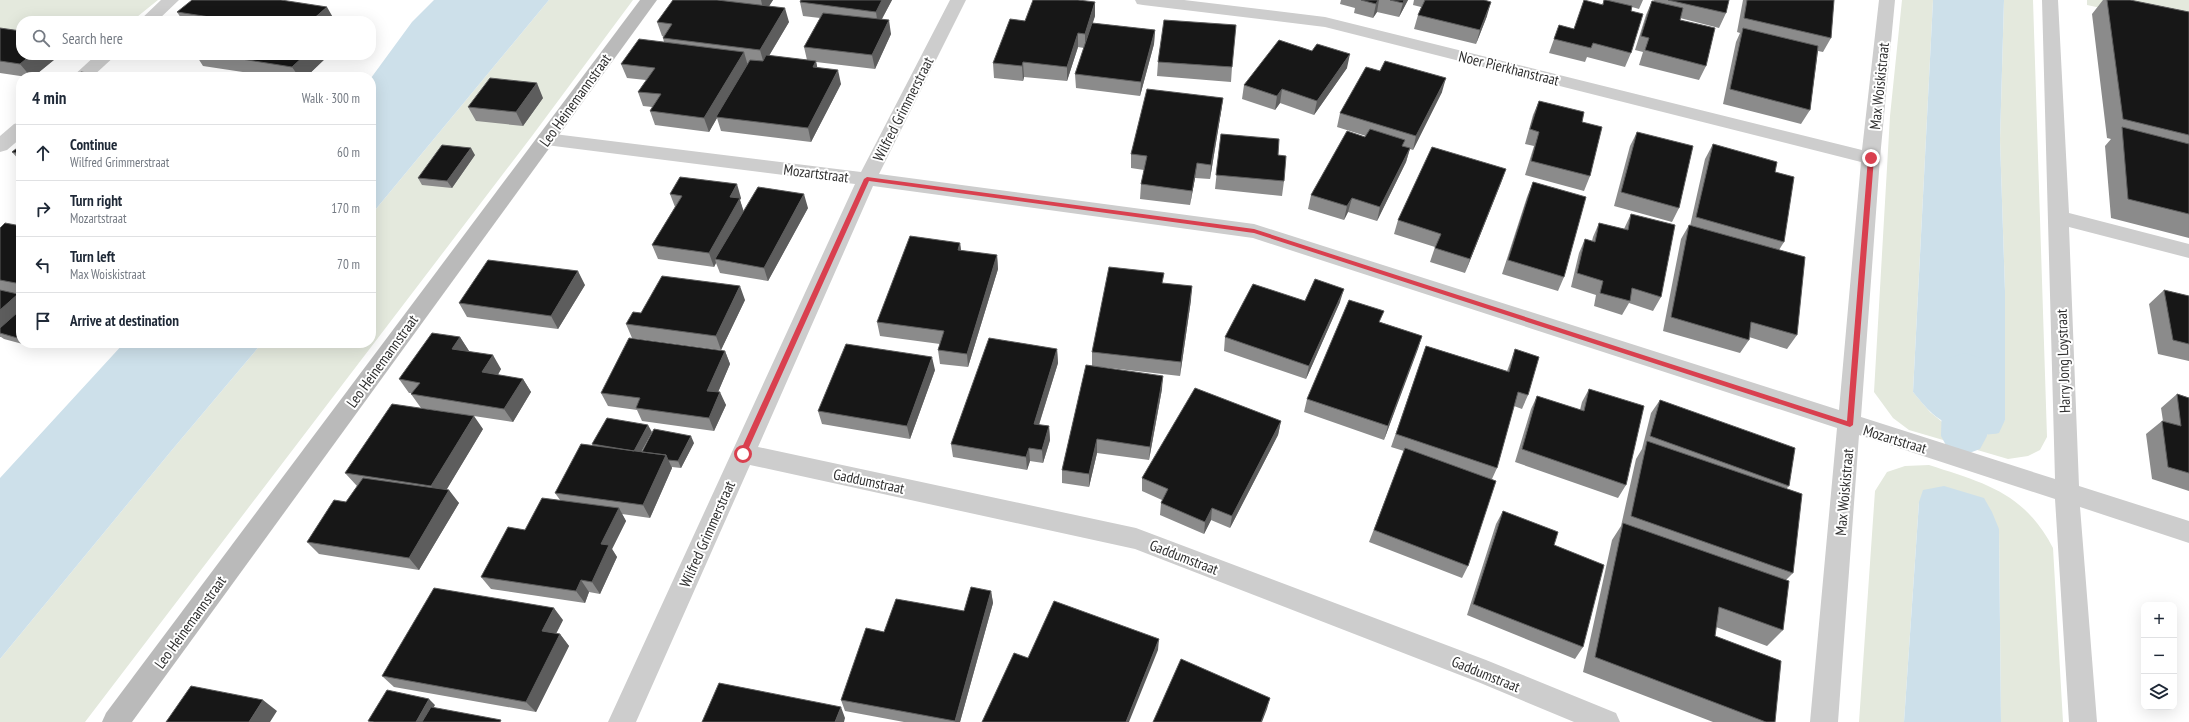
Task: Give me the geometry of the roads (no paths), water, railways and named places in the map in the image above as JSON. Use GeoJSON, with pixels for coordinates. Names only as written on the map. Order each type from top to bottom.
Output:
{"type":"FeatureCollection","features":[{"type":"Feature","properties":{"kind":"street"},"geometry":{"type":"LineString","coordinates":[[153,16],[171,0]]}},
{"type":"Feature","properties":{"kind":"street","name":"Leo Heinemannstraat"},"geometry":{"type":"LineString","coordinates":[[116,722],[648,0]]}},
{"type":"Feature","properties":{"kind":"street","name":"Wilfred Grimmerstraat"},"geometry":{"type":"LineString","coordinates":[[622,722],[867,179],[958,0]]}},
{"type":"Feature","properties":{"kind":"street","name":"Noer Pierkhanstraat"},"geometry":{"type":"LineString","coordinates":[[1143,0],[1325,22],[1871,158]]}},
{"type":"Feature","properties":{"kind":"street","name":"Max Woiskistraat"},"geometry":{"type":"LineString","coordinates":[[1824,722],[1850,425],[1871,158],[1888,0]]}},
{"type":"Feature","properties":{"kind":"street","name":"Harry Jong Loystraat"},"geometry":{"type":"LineString","coordinates":[[2050,0],[2059,216],[2067,493],[2083,722]]}},
{"type":"Feature","properties":{"kind":"street"},"geometry":{"type":"LineString","coordinates":[[87,72],[101,60]]}},
{"type":"Feature","properties":{"kind":"street"},"geometry":{"type":"LineString","coordinates":[[0,146],[16,132]]}},
{"type":"Feature","properties":{"kind":"street","name":"Mozartstraat"},"geometry":{"type":"LineString","coordinates":[[546,139],[867,179],[1254,231],[1850,425],[2189,532]]}},
{"type":"Feature","properties":{"kind":"street"},"geometry":{"type":"LineString","coordinates":[[2059,216],[2189,251]]}},
{"type":"Feature","properties":{"kind":"street","name":"Gaddumstraat"},"geometry":{"type":"LineString","coordinates":[[743,454],[1136,539],[1478,670],[1606,722]]}},
{"type":"Feature","properties":{"kind":"water"},"geometry":{"type":"Polygon","coordinates":[[[434,0],[549,0],[376,209],[375,72],[412,22],[434,0]]]}},
{"type":"Feature","properties":{"kind":"water"},"geometry":{"type":"Polygon","coordinates":[[[1933,0],[2004,0],[2000,140],[2005,291],[2005,420],[1999,433],[1994,434],[1978,433],[1948,424],[1930,412],[1913,392],[1933,0]]]}},
{"type":"Feature","properties":{"kind":"water"},"geometry":{"type":"Polygon","coordinates":[[[119,348],[258,348],[0,659],[0,478],[119,348]]]}},
{"type":"Feature","properties":{"kind":"water"},"geometry":{"type":"Polygon","coordinates":[[[1944,486],[1984,498],[1999,529],[2001,722],[1904,722],[1919,502],[1923,490],[1944,486]]]}},
{"type":"Feature","properties":{"kind":"waterway"},"geometry":{"type":"LineString","coordinates":[[1964,436],[1965,370]]}}]}
